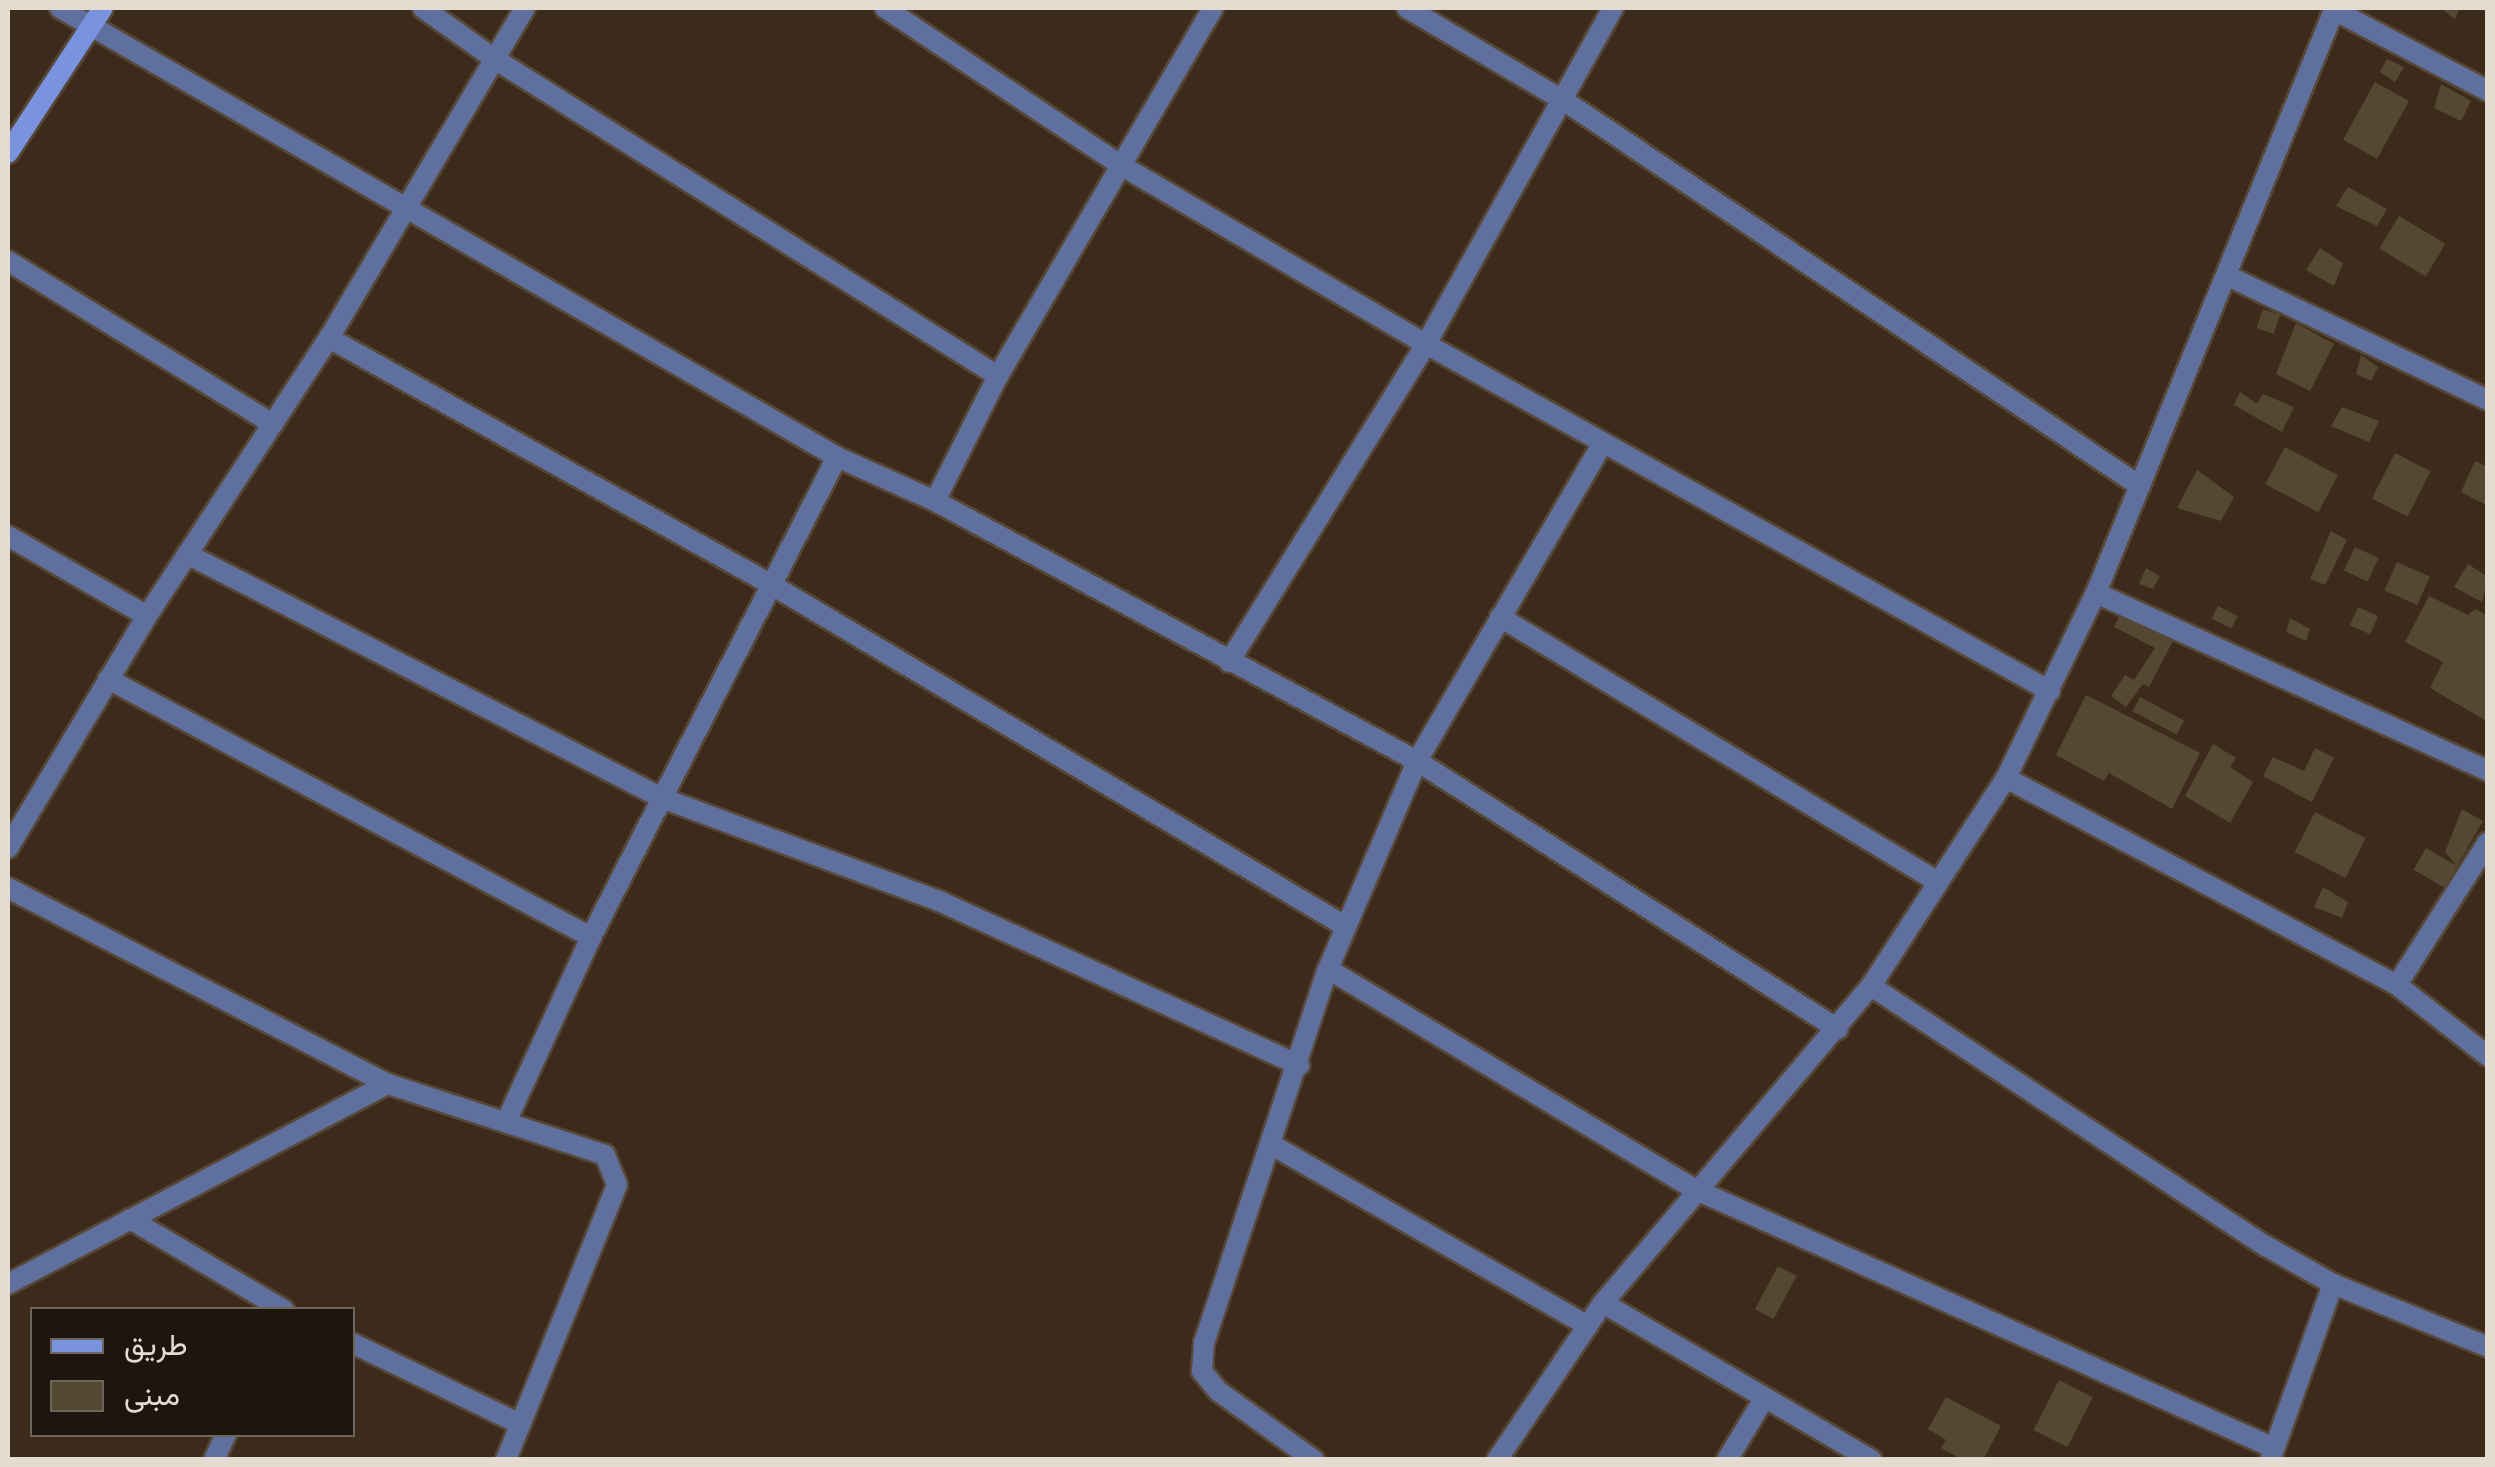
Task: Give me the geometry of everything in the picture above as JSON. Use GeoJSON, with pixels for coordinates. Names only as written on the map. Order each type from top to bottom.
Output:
{"type":"FeatureCollection","features":[{"type":"Feature","properties":{"kind":"street"},"geometry":{"type":"LineString","coordinates":[[60,8],[98,16],[403,211],[837,457],[935,501],[1417,761],[1838,1029]]}},
{"type":"Feature","properties":{"kind":"street"},"geometry":{"type":"LineString","coordinates":[[423,8],[493,58],[998,376]]}},
{"type":"Feature","properties":{"kind":"street"},"geometry":{"type":"LineString","coordinates":[[8,848],[147,616],[329,338],[525,8]]}},
{"type":"Feature","properties":{"kind":"street"},"geometry":{"type":"LineString","coordinates":[[886,8],[1118,163],[1426,344],[2050,691]]}},
{"type":"Feature","properties":{"kind":"street"},"geometry":{"type":"LineString","coordinates":[[935,501],[998,376],[1118,163],[1213,8]]}},
{"type":"Feature","properties":{"kind":"street"},"geometry":{"type":"LineString","coordinates":[[1407,8],[1566,102],[2140,486]]}},
{"type":"Feature","properties":{"kind":"street"},"geometry":{"type":"LineString","coordinates":[[1229,662],[1426,344],[1566,102],[1613,8]]}},
{"type":"Feature","properties":{"kind":"street"},"geometry":{"type":"LineString","coordinates":[[1497,1460],[1604,1303],[1694,1189],[1838,1029],[1871,986],[2006,778],[2096,593],[2230,277],[2334,9],[2488,91]]}},
{"type":"Feature","properties":{"kind":"street"},"geometry":{"type":"LineString","coordinates":[[8,154],[98,16]]}},
{"type":"Feature","properties":{"kind":"street"},"geometry":{"type":"LineString","coordinates":[[8,261],[273,424]]}},
{"type":"Feature","properties":{"kind":"street"},"geometry":{"type":"LineString","coordinates":[[2230,277],[2488,400]]}},
{"type":"Feature","properties":{"kind":"street"},"geometry":{"type":"LineString","coordinates":[[329,338],[772,585],[1344,926]]}},
{"type":"Feature","properties":{"kind":"street"},"geometry":{"type":"LineString","coordinates":[[1314,1460],[1218,1392],[1202,1371],[1204,1343],[1328,969],[1417,761],[1602,445]]}},
{"type":"Feature","properties":{"kind":"street"},"geometry":{"type":"LineString","coordinates":[[506,1122],[590,937],[837,457]]}},
{"type":"Feature","properties":{"kind":"street"},"geometry":{"type":"LineString","coordinates":[[8,536],[147,616]]}},
{"type":"Feature","properties":{"kind":"street"},"geometry":{"type":"LineString","coordinates":[[187,554],[662,798],[921,894],[1299,1065]]}},
{"type":"Feature","properties":{"kind":"street"},"geometry":{"type":"LineString","coordinates":[[2096,593],[2486,767]]}},
{"type":"Feature","properties":{"kind":"street"},"geometry":{"type":"LineString","coordinates":[[1500,617],[1938,882]]}},
{"type":"Feature","properties":{"kind":"street"},"geometry":{"type":"LineString","coordinates":[[108,679],[590,937]]}},
{"type":"Feature","properties":{"kind":"street"},"geometry":{"type":"LineString","coordinates":[[2006,778],[2397,986],[2488,1056]]}},
{"type":"Feature","properties":{"kind":"street"},"geometry":{"type":"LineString","coordinates":[[2397,986],[2488,842]]}},
{"type":"Feature","properties":{"kind":"street"},"geometry":{"type":"LineString","coordinates":[[8,888],[388,1084],[605,1155],[617,1184],[508,1459]]}},
{"type":"Feature","properties":{"kind":"street"},"geometry":{"type":"LineString","coordinates":[[1328,969],[1694,1189],[2272,1454],[2332,1284]]}},
{"type":"Feature","properties":{"kind":"street"},"geometry":{"type":"LineString","coordinates":[[1871,986],[2332,1284],[2488,1348]]}},
{"type":"Feature","properties":{"kind":"street"},"geometry":{"type":"LineString","coordinates":[[8,1284],[388,1084]]}},
{"type":"Feature","properties":{"kind":"street"},"geometry":{"type":"LineString","coordinates":[[1272,1145],[1588,1326]]}},
{"type":"Feature","properties":{"kind":"street"},"geometry":{"type":"LineString","coordinates":[[130,1220],[279,1307]]}},
{"type":"Feature","properties":{"kind":"street"},"geometry":{"type":"LineString","coordinates":[[1604,1303],[1872,1460]]}},
{"type":"Feature","properties":{"kind":"street"},"geometry":{"type":"LineString","coordinates":[[355,1344],[520,1424]]}},
{"type":"Feature","properties":{"kind":"street"},"geometry":{"type":"LineString","coordinates":[[1727,1460],[1764,1399]]}},
{"type":"Feature","properties":{"kind":"street"},"geometry":{"type":"LineString","coordinates":[[214,1460],[225,1437]]}},
{"type":"Feature","properties":{"kind":"building"},"geometry":{"type":"Polygon","coordinates":[[[2440,8],[2460,8],[2455,19],[2440,8]]]}},
{"type":"Feature","properties":{"kind":"building"},"geometry":{"type":"Polygon","coordinates":[[[2387,59],[2404,67],[2395,82],[2380,72],[2387,59]]]}},
{"type":"Feature","properties":{"kind":"building"},"geometry":{"type":"Polygon","coordinates":[[[2375,82],[2409,101],[2377,159],[2343,140],[2375,82]]]}},
{"type":"Feature","properties":{"kind":"building"},"geometry":{"type":"Polygon","coordinates":[[[2441,84],[2471,101],[2461,121],[2434,108],[2441,84]]]}},
{"type":"Feature","properties":{"kind":"building"},"geometry":{"type":"Polygon","coordinates":[[[2348,187],[2387,209],[2377,226],[2336,206],[2348,187]]]}},
{"type":"Feature","properties":{"kind":"building"},"geometry":{"type":"Polygon","coordinates":[[[2399,216],[2445,244],[2426,276],[2379,249],[2399,216]]]}},
{"type":"Feature","properties":{"kind":"building"},"geometry":{"type":"Polygon","coordinates":[[[2320,248],[2343,263],[2334,286],[2306,270],[2320,248]]]}},
{"type":"Feature","properties":{"kind":"building"},"geometry":{"type":"Polygon","coordinates":[[[2263,309],[2280,315],[2274,334],[2256,328],[2263,309]]]}},
{"type":"Feature","properties":{"kind":"building"},"geometry":{"type":"Polygon","coordinates":[[[2296,323],[2334,344],[2310,391],[2276,374],[2296,323]]]}},
{"type":"Feature","properties":{"kind":"building"},"geometry":{"type":"Polygon","coordinates":[[[2361,355],[2378,367],[2371,381],[2356,374],[2361,355]]]}},
{"type":"Feature","properties":{"kind":"building"},"geometry":{"type":"Polygon","coordinates":[[[2240,392],[2257,404],[2263,394],[2294,407],[2282,432],[2234,405],[2240,392]]]}},
{"type":"Feature","properties":{"kind":"building"},"geometry":{"type":"Polygon","coordinates":[[[2342,407],[2379,421],[2369,442],[2331,426],[2342,407]]]}},
{"type":"Feature","properties":{"kind":"building"},"geometry":{"type":"Polygon","coordinates":[[[2285,447],[2338,475],[2318,512],[2265,484],[2285,447]]]}},
{"type":"Feature","properties":{"kind":"building"},"geometry":{"type":"Polygon","coordinates":[[[2395,453],[2431,471],[2407,517],[2372,498],[2395,453]]]}},
{"type":"Feature","properties":{"kind":"building"},"geometry":{"type":"Polygon","coordinates":[[[2475,461],[2488,467],[2488,506],[2461,492],[2475,461]]]}},
{"type":"Feature","properties":{"kind":"building"},"geometry":{"type":"Polygon","coordinates":[[[2197,470],[2234,497],[2221,521],[2177,508],[2197,470]]]}},
{"type":"Feature","properties":{"kind":"building"},"geometry":{"type":"Polygon","coordinates":[[[2331,531],[2347,540],[2325,585],[2310,579],[2331,531]]]}},
{"type":"Feature","properties":{"kind":"building"},"geometry":{"type":"Polygon","coordinates":[[[2355,547],[2379,558],[2368,582],[2344,571],[2355,547]]]}},
{"type":"Feature","properties":{"kind":"building"},"geometry":{"type":"Polygon","coordinates":[[[2397,562],[2430,577],[2417,605],[2384,590],[2397,562]]]}},
{"type":"Feature","properties":{"kind":"building"},"geometry":{"type":"Polygon","coordinates":[[[2468,564],[2488,577],[2482,602],[2454,587],[2468,564]]]}},
{"type":"Feature","properties":{"kind":"building"},"geometry":{"type":"Polygon","coordinates":[[[2146,568],[2160,576],[2153,589],[2139,584],[2146,568]]]}},
{"type":"Feature","properties":{"kind":"building"},"geometry":{"type":"Polygon","coordinates":[[[2429,596],[2468,615],[2475,609],[2488,616],[2488,722],[2430,688],[2443,662],[2405,642],[2429,596]]]}},
{"type":"Feature","properties":{"kind":"building"},"geometry":{"type":"Polygon","coordinates":[[[2218,606],[2238,616],[2231,628],[2212,618],[2218,606]]]}},
{"type":"Feature","properties":{"kind":"building"},"geometry":{"type":"Polygon","coordinates":[[[2358,607],[2378,616],[2370,634],[2350,625],[2358,607]]]}},
{"type":"Feature","properties":{"kind":"building"},"geometry":{"type":"Polygon","coordinates":[[[2122,611],[2174,639],[2149,687],[2143,684],[2126,707],[2111,696],[2125,675],[2134,680],[2155,648],[2114,627],[2122,611]]]}},
{"type":"Feature","properties":{"kind":"building"},"geometry":{"type":"Polygon","coordinates":[[[2290,618],[2310,629],[2306,641],[2286,632],[2290,618]]]}},
{"type":"Feature","properties":{"kind":"building"},"geometry":{"type":"Polygon","coordinates":[[[2086,695],[2200,753],[2172,809],[2109,773],[2104,781],[2056,755],[2086,695]]]}},
{"type":"Feature","properties":{"kind":"building"},"geometry":{"type":"Polygon","coordinates":[[[2140,697],[2184,720],[2177,735],[2132,711],[2140,697]]]}},
{"type":"Feature","properties":{"kind":"building"},"geometry":{"type":"Polygon","coordinates":[[[2213,744],[2236,758],[2230,767],[2253,782],[2230,823],[2185,796],[2213,744]]]}},
{"type":"Feature","properties":{"kind":"building"},"geometry":{"type":"Polygon","coordinates":[[[2315,748],[2334,758],[2312,802],[2263,776],[2273,757],[2304,771],[2315,748]]]}},
{"type":"Feature","properties":{"kind":"building"},"geometry":{"type":"Polygon","coordinates":[[[2462,809],[2483,821],[2457,866],[2445,852],[2462,809]]]}},
{"type":"Feature","properties":{"kind":"building"},"geometry":{"type":"Polygon","coordinates":[[[2315,812],[2366,838],[2345,878],[2295,852],[2315,812]]]}},
{"type":"Feature","properties":{"kind":"building"},"geometry":{"type":"Polygon","coordinates":[[[2426,848],[2457,866],[2445,888],[2414,870],[2426,848]]]}},
{"type":"Feature","properties":{"kind":"building"},"geometry":{"type":"Polygon","coordinates":[[[2323,887],[2348,902],[2342,918],[2314,907],[2323,887]]]}},
{"type":"Feature","properties":{"kind":"building"},"geometry":{"type":"Polygon","coordinates":[[[1778,1266],[1797,1276],[1774,1319],[1755,1309],[1778,1266]]]}},
{"type":"Feature","properties":{"kind":"building"},"geometry":{"type":"Polygon","coordinates":[[[2059,1380],[2093,1397],[2067,1447],[2034,1430],[2059,1380]]]}},
{"type":"Feature","properties":{"kind":"building"},"geometry":{"type":"Polygon","coordinates":[[[1946,1397],[2001,1426],[1983,1460],[1964,1460],[1941,1448],[1946,1440],[1928,1429],[1946,1397]]]}}]}
